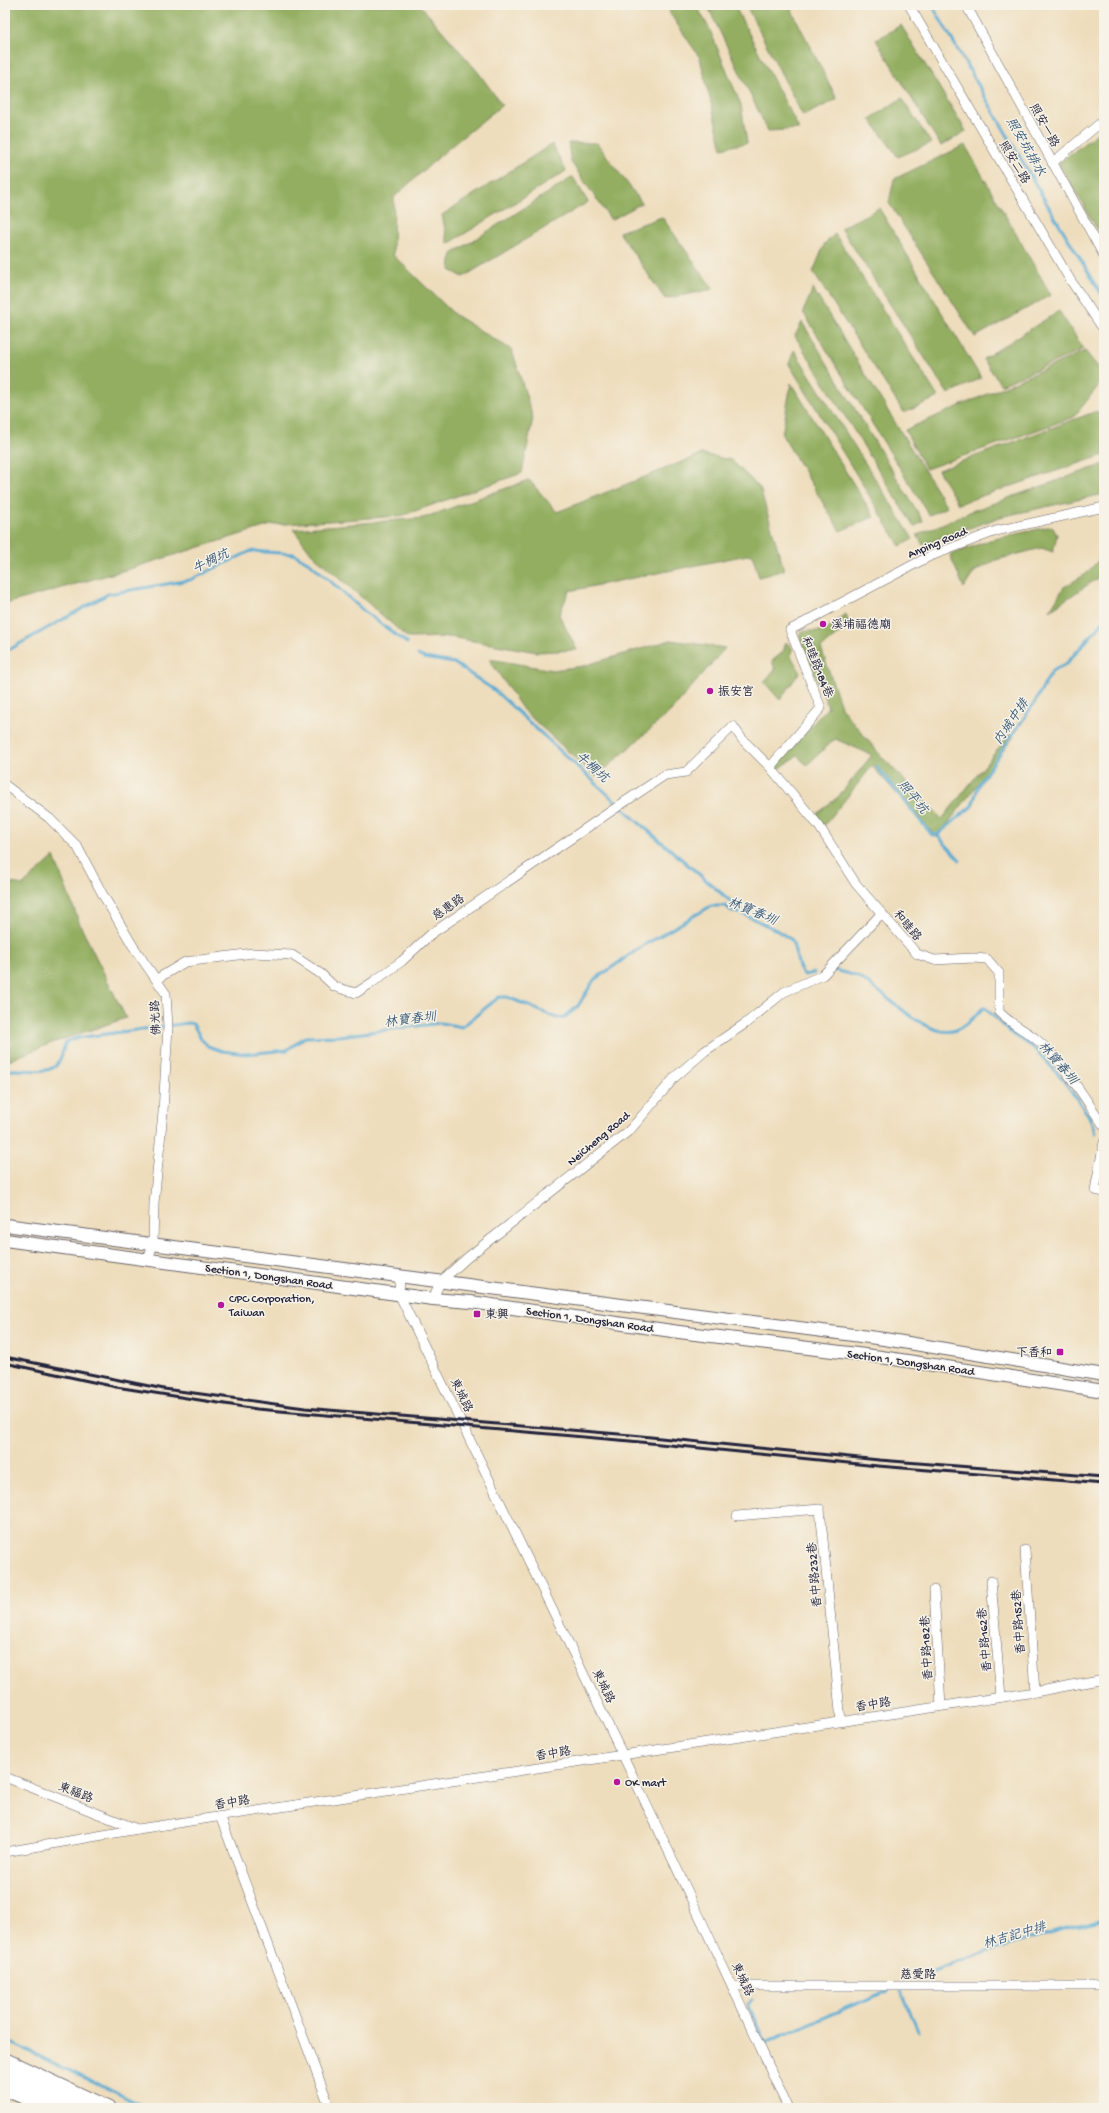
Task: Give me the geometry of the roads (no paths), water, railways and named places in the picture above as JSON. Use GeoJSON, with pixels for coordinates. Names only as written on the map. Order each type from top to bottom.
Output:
{"type":"FeatureCollection","features":[{"type":"Feature","properties":{"kind":"highway"},"geometry":{"type":"LineString","coordinates":[[5,2069],[92,2108]]}},
{"type":"Feature","properties":{"kind":"highway"},"geometry":{"type":"LineString","coordinates":[[5,2081],[68,2108]]}},
{"type":"Feature","properties":{"kind":"main road","name":"Section 1, Dongshan Road"},"geometry":{"type":"LineString","coordinates":[[5,1225],[884,1339],[1104,1374]]}},
{"type":"Feature","properties":{"kind":"main road","name":"Section 1, Dongshan Road"},"geometry":{"type":"LineString","coordinates":[[5,1240],[433,1299],[471,1302],[679,1332],[881,1357],[1104,1391]]}},
{"type":"Feature","properties":{"kind":"main road"},"geometry":{"type":"LineString","coordinates":[[881,1357],[884,1339]]}},
{"type":"Feature","properties":{"kind":"main road"},"geometry":{"type":"LineString","coordinates":[[1064,1385],[1067,1369]]}},
{"type":"Feature","properties":{"kind":"main road"},"geometry":{"type":"LineString","coordinates":[[5,2059],[110,2108]]}},
{"type":"Feature","properties":{"kind":"main road"},"geometry":{"type":"LineString","coordinates":[[5,2090],[48,2108]]}},
{"type":"Feature","properties":{"kind":"street","name":"照安二路"},"geometry":{"type":"LineString","coordinates":[[909,5],[1065,271],[1104,330]]}},
{"type":"Feature","properties":{"kind":"street","name":"照安一路"},"geometry":{"type":"LineString","coordinates":[[966,5],[1104,256]]}},
{"type":"Feature","properties":{"kind":"street"},"geometry":{"type":"LineString","coordinates":[[1052,163],[1104,120]]}},
{"type":"Feature","properties":{"kind":"street","name":"Anping Road"},"geometry":{"type":"LineString","coordinates":[[790,630],[928,557],[996,531],[1104,507]]}},
{"type":"Feature","properties":{"kind":"street","name":"和睦路184巷"},"geometry":{"type":"LineString","coordinates":[[770,767],[821,708],[790,630]]}},
{"type":"Feature","properties":{"kind":"street","name":"和睦路"},"geometry":{"type":"LineString","coordinates":[[733,726],[742,738],[770,767],[819,826],[856,884],[917,954],[934,960],[973,958],[987,959],[999,973],[999,1012],[1008,1022],[1036,1039],[1064,1070],[1104,1126]]}},
{"type":"Feature","properties":{"kind":"street","name":"慈惠路"},"geometry":{"type":"LineString","coordinates":[[157,979],[185,962],[253,954],[292,955],[321,974],[335,987],[356,992],[373,982],[402,961],[431,934],[619,805],[665,775],[686,772],[733,726]]}},
{"type":"Feature","properties":{"kind":"street","name":"佛光路"},"geometry":{"type":"LineString","coordinates":[[5,785],[49,818],[77,846],[103,895],[133,946],[166,994],[168,1026],[163,1112],[154,1203],[153,1244],[148,1260]]}},
{"type":"Feature","properties":{"kind":"street","name":"NeiCheng Road"},"geometry":{"type":"LineString","coordinates":[[433,1299],[440,1282],[468,1257],[630,1130],[675,1077],[705,1051],[746,1023],[784,992],[823,975],[882,913]]}},
{"type":"Feature","properties":{"kind":"street"},"geometry":{"type":"LineString","coordinates":[[1104,1142],[1095,1190],[1104,1192]]}},
{"type":"Feature","properties":{"kind":"street","name":"東城路"},"geometry":{"type":"LineString","coordinates":[[400,1277],[399,1294],[624,1755],[733,1986],[788,2108]]}},
{"type":"Feature","properties":{"kind":"street","name":"香中路232巷"},"geometry":{"type":"LineString","coordinates":[[737,1516],[820,1509],[841,1721]]}},
{"type":"Feature","properties":{"kind":"street","name":"香中路152巷"},"geometry":{"type":"LineString","coordinates":[[1025,1550],[1035,1692]]}},
{"type":"Feature","properties":{"kind":"street","name":"香中路162巷"},"geometry":{"type":"LineString","coordinates":[[991,1581],[1001,1697]]}},
{"type":"Feature","properties":{"kind":"street","name":"香中路182巷"},"geometry":{"type":"LineString","coordinates":[[934,1590],[941,1706]]}},
{"type":"Feature","properties":{"kind":"street","name":"香中路"},"geometry":{"type":"LineString","coordinates":[[5,1852],[220,1816],[1035,1692],[1104,1679]]}},
{"type":"Feature","properties":{"kind":"street","name":"東福路"},"geometry":{"type":"LineString","coordinates":[[5,1777],[138,1829]]}},
{"type":"Feature","properties":{"kind":"street"},"geometry":{"type":"LineString","coordinates":[[220,1816],[330,2108]]}},
{"type":"Feature","properties":{"kind":"street","name":"慈愛路"},"geometry":{"type":"LineString","coordinates":[[733,1986],[1104,1986]]}},
{"type":"Feature","properties":{"kind":"waterway","name":"照安坑排水"},"geometry":{"type":"LineString","coordinates":[[932,5],[1047,204],[1104,298]]}},
{"type":"Feature","properties":{"kind":"waterway","name":"牛椆坑"},"geometry":{"type":"LineString","coordinates":[[5,652],[108,594],[190,580],[251,551],[294,554],[311,564],[365,612],[407,643]]}},
{"type":"Feature","properties":{"kind":"waterway","name":"內城中排"},"geometry":{"type":"LineString","coordinates":[[937,835],[972,806],[979,784],[1035,702],[1052,671],[1066,664],[1104,621]]}},
{"type":"Feature","properties":{"kind":"waterway","name":"牛椆坑"},"geometry":{"type":"LineString","coordinates":[[418,655],[424,658],[454,663],[494,690],[638,822],[735,905],[741,913]]}},
{"type":"Feature","properties":{"kind":"waterway","name":"照平坑"},"geometry":{"type":"LineString","coordinates":[[876,766],[932,835],[937,835]]}},
{"type":"Feature","properties":{"kind":"waterway"},"geometry":{"type":"LineString","coordinates":[[937,835],[960,860]]}},
{"type":"Feature","properties":{"kind":"waterway","name":"林寶春圳"},"geometry":{"type":"LineString","coordinates":[[5,1071],[48,1070],[58,1063],[66,1042],[77,1038],[188,1023],[193,1024],[201,1039],[208,1046],[222,1051],[246,1054],[287,1050],[305,1037],[339,1036],[441,1023],[462,1027],[499,997],[507,997],[556,1018],[565,1017],[578,1006],[594,980],[641,947],[711,906],[726,906],[733,912],[741,913],[776,930],[792,940],[799,967],[804,975],[814,973]]}},
{"type":"Feature","properties":{"kind":"waterway","name":"林寶春圳"},"geometry":{"type":"LineString","coordinates":[[833,970],[859,977],[907,1014],[920,1022],[945,1032],[956,1030],[964,1026],[984,1007],[1010,1032],[1033,1047],[1061,1077],[1089,1116],[1095,1133]]}},
{"type":"Feature","properties":{"kind":"waterway","name":"林吉記中排"},"geometry":{"type":"LineString","coordinates":[[930,1972],[980,1954],[1060,1930],[1104,1919]]}},
{"type":"Feature","properties":{"kind":"waterway","name":"林吉記中排"},"geometry":{"type":"LineString","coordinates":[[752,2000],[748,2005],[765,2043],[889,1990]]}},
{"type":"Feature","properties":{"kind":"waterway"},"geometry":{"type":"LineString","coordinates":[[901,1991],[918,2030]]}},
{"type":"Feature","properties":{"kind":"waterway"},"geometry":{"type":"LineString","coordinates":[[5,2040],[148,2108]]}},
{"type":"Feature","properties":{"kind":"waterway"},"geometry":{"type":"LineString","coordinates":[[12,2105],[20,2108]]}},
{"type":"Feature","properties":{"kind":"railway"},"geometry":{"type":"LineString","coordinates":[[5,1357],[164,1389],[305,1408],[631,1435],[879,1460],[1104,1477]]}},
{"type":"Feature","properties":{"kind":"railway"},"geometry":{"type":"LineString","coordinates":[[5,1363],[116,1387],[257,1409],[630,1441],[878,1466],[1104,1484]]}},
{"type":"Feature","properties":{"kind":"place","name":"溪埔福德廟"},"geometry":{"type":"Point","coordinates":[823,624]}},
{"type":"Feature","properties":{"kind":"place","name":"振安宮"},"geometry":{"type":"Point","coordinates":[710,691]}},
{"type":"Feature","properties":{"kind":"place","name":"CPC Corporation, Taiwan"},"geometry":{"type":"Point","coordinates":[221,1305]}},
{"type":"Feature","properties":{"kind":"place","name":"東興"},"geometry":{"type":"Point","coordinates":[477,1314]}},
{"type":"Feature","properties":{"kind":"place","name":"下香和"},"geometry":{"type":"Point","coordinates":[1060,1352]}},
{"type":"Feature","properties":{"kind":"place","name":"OK mart"},"geometry":{"type":"Point","coordinates":[617,1782]}}]}
